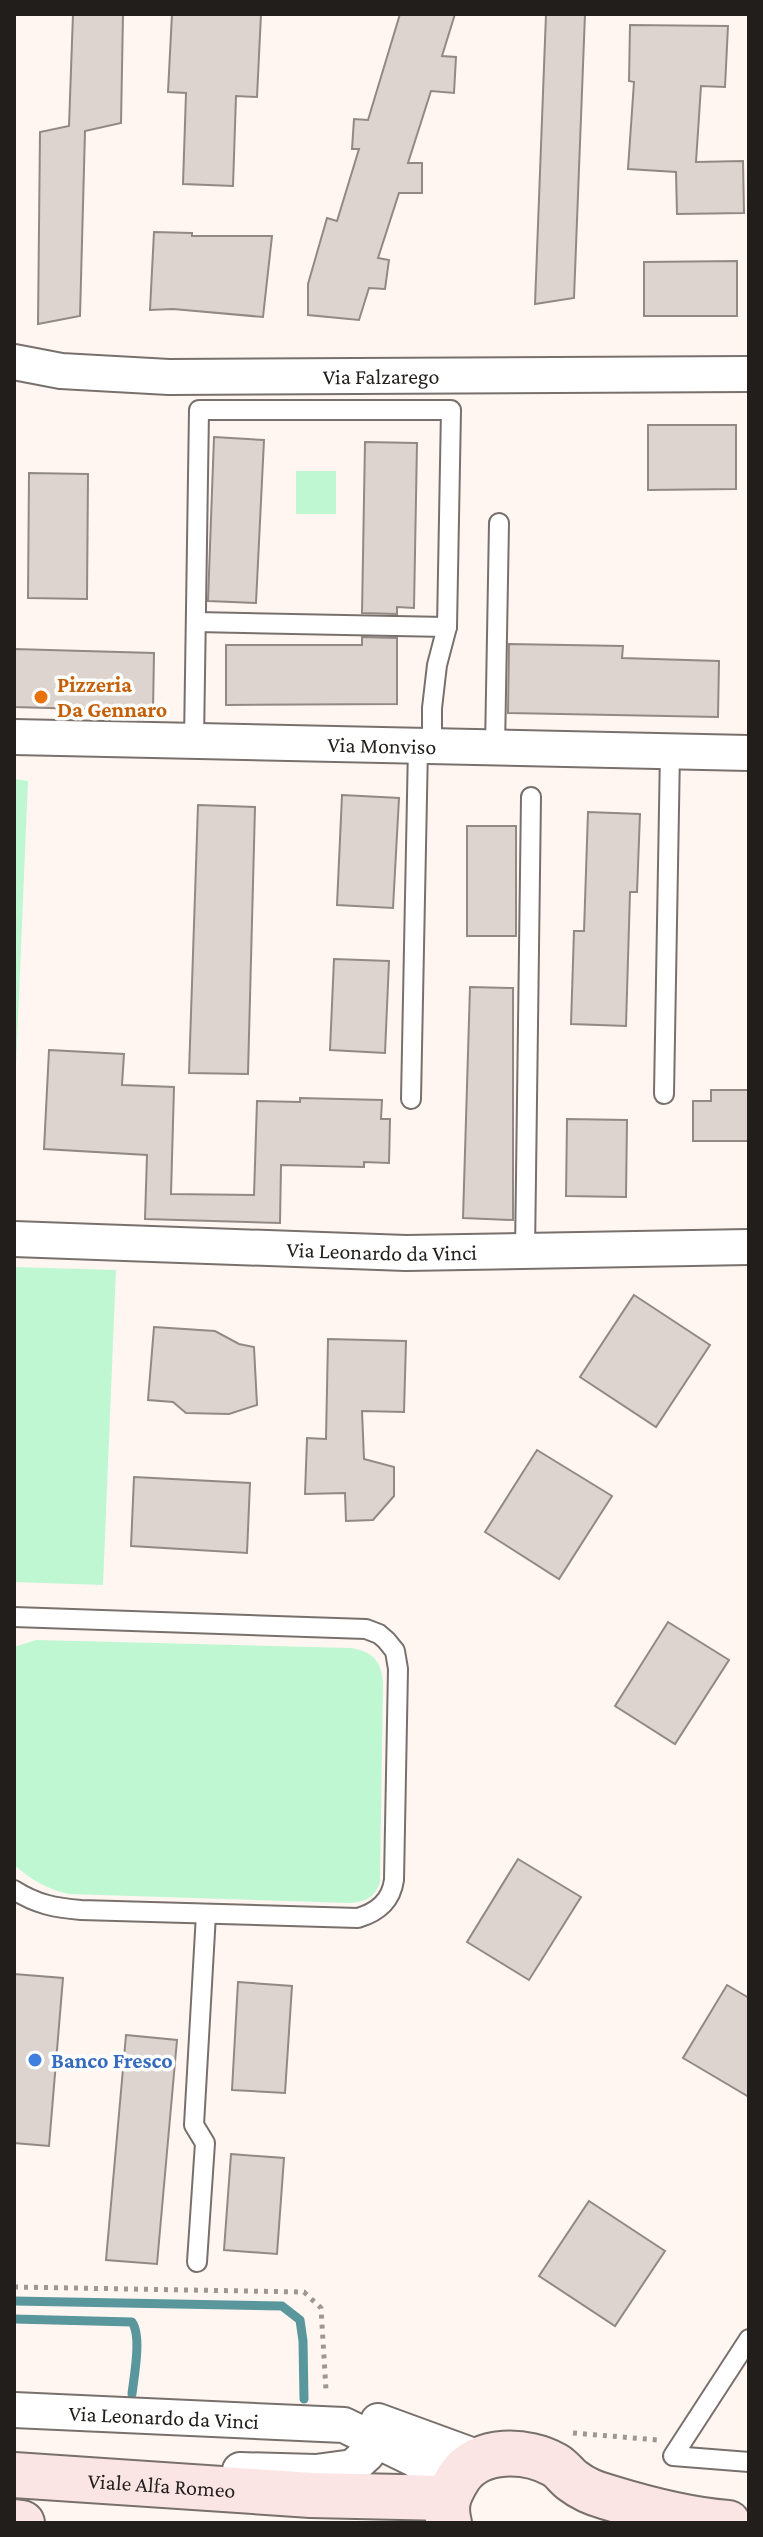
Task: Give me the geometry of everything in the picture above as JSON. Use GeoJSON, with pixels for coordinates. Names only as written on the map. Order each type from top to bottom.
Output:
{"type":"FeatureCollection","features":[{"type":"Feature","properties":{"kind":"main road","name":"Viale Alfa Romeo"},"geometry":{"type":"LineString","coordinates":[[14,2475],[311,2495],[458,2492],[504,2453],[533,2455],[557,2466],[578,2503],[604,2496],[703,2521],[728,2523]]}},
{"type":"Feature","properties":{"kind":"main road"},"geometry":{"type":"LineString","coordinates":[[14,2522],[22,2523]]}},
{"type":"Feature","properties":{"kind":"street","name":"Via Falzarego"},"geometry":{"type":"LineString","coordinates":[[14,362],[61,371],[169,377],[749,374]]}},
{"type":"Feature","properties":{"kind":"street","name":"Via Monviso"},"geometry":{"type":"LineString","coordinates":[[14,737],[749,753]]}},
{"type":"Feature","properties":{"kind":"street","name":"Via Leonardo da Vinci"},"geometry":{"type":"LineString","coordinates":[[14,1239],[363,1252],[749,1247]]}},
{"type":"Feature","properties":{"kind":"street","name":"Via Leonardo da Vinci"},"geometry":{"type":"LineString","coordinates":[[14,2410],[344,2425],[414,2459],[458,2492]]}},
{"type":"Feature","properties":{"kind":"street","name":"Via Leonardo da Vinci"},"geometry":{"type":"LineString","coordinates":[[315,2422],[355,2415],[391,2424],[458,2492]]}},
{"type":"Feature","properties":{"kind":"street"},"geometry":{"type":"LineString","coordinates":[[14,2467],[316,2472],[353,2467],[367,2454],[367,2436]]}},
{"type":"Feature","properties":{"kind":"lane"},"geometry":{"type":"LineString","coordinates":[[194,741],[199,410],[451,410],[447,627],[437,665],[425,746],[411,1099]]}},
{"type":"Feature","properties":{"kind":"lane"},"geometry":{"type":"LineString","coordinates":[[495,748],[499,523]]}},
{"type":"Feature","properties":{"kind":"lane"},"geometry":{"type":"LineString","coordinates":[[196,622],[447,627]]}},
{"type":"Feature","properties":{"kind":"lane"},"geometry":{"type":"LineString","coordinates":[[664,1094],[670,752]]}},
{"type":"Feature","properties":{"kind":"lane"},"geometry":{"type":"LineString","coordinates":[[525,1252],[531,797]]}},
{"type":"Feature","properties":{"kind":"lane"},"geometry":{"type":"LineString","coordinates":[[14,1617],[366,1629],[379,1634],[395,1651],[399,1687],[394,1880],[385,1903],[376,1911],[358,1918],[55,1908],[32,1902],[14,1890]]}},
{"type":"Feature","properties":{"kind":"lane"},"geometry":{"type":"LineString","coordinates":[[14,1624],[35,1617]]}},
{"type":"Feature","properties":{"kind":"lane"},"geometry":{"type":"LineString","coordinates":[[197,2262],[205,2143],[194,2125],[206,1914]]}},
{"type":"Feature","properties":{"kind":"lane"},"geometry":{"type":"LineString","coordinates":[[749,2339],[673,2456],[749,2462]]}},
{"type":"Feature","properties":{"kind":"path"},"geometry":{"type":"LineString","coordinates":[[14,2287],[304,2292],[321,2308],[326,2390],[338,2392]]}},
{"type":"Feature","properties":{"kind":"path"},"geometry":{"type":"LineString","coordinates":[[573,2433],[683,2442]]}},
{"type":"Feature","properties":{"kind":"green space"},"geometry":{"type":"Polygon","coordinates":[[[296,471],[336,471],[336,514],[296,514],[296,471]]]}},
{"type":"Feature","properties":{"kind":"green space"},"geometry":{"type":"Polygon","coordinates":[[[14,779],[28,781],[14,1113],[14,779]]]}},
{"type":"Feature","properties":{"kind":"green space"},"geometry":{"type":"Polygon","coordinates":[[[14,1267],[116,1270],[103,1585],[14,1582],[14,1267]]]}},
{"type":"Feature","properties":{"kind":"green space"},"geometry":{"type":"Polygon","coordinates":[[[36,1640],[351,1648],[370,1655],[378,1663],[383,1683],[380,1882],[376,1891],[366,1899],[351,1903],[69,1894],[46,1887],[27,1875],[14,1865],[14,1647],[36,1640]]]}},
{"type":"Feature","properties":{"kind":"building"},"geometry":{"type":"Polygon","coordinates":[[[73,14],[123,14],[121,123],[85,131],[80,316],[38,324],[40,132],[69,126],[73,14]]]}},
{"type":"Feature","properties":{"kind":"building"},"geometry":{"type":"Polygon","coordinates":[[[172,14],[261,14],[257,97],[236,96],[233,186],[183,184],[186,93],[168,92],[172,14]]]}},
{"type":"Feature","properties":{"kind":"building"},"geometry":{"type":"Polygon","coordinates":[[[400,14],[455,14],[442,56],[456,57],[454,93],[431,91],[408,163],[422,163],[422,193],[399,193],[378,258],[389,260],[385,289],[369,288],[359,320],[308,315],[308,284],[327,218],[337,221],[359,149],[352,149],[354,119],[368,120],[400,14]]]}},
{"type":"Feature","properties":{"kind":"building"},"geometry":{"type":"Polygon","coordinates":[[[546,14],[585,14],[574,298],[535,304],[546,14]]]}},
{"type":"Feature","properties":{"kind":"building"},"geometry":{"type":"Polygon","coordinates":[[[630,25],[728,26],[725,87],[701,86],[696,162],[743,161],[744,213],[677,214],[676,172],[628,169],[634,82],[629,81],[630,25]]]}},
{"type":"Feature","properties":{"kind":"building"},"geometry":{"type":"Polygon","coordinates":[[[154,232],[192,233],[192,236],[272,236],[263,317],[173,309],[150,310],[154,232]]]}},
{"type":"Feature","properties":{"kind":"building"},"geometry":{"type":"Polygon","coordinates":[[[737,261],[737,316],[644,316],[644,262],[737,261]]]}},
{"type":"Feature","properties":{"kind":"building"},"geometry":{"type":"Polygon","coordinates":[[[648,425],[736,425],[736,489],[648,490],[648,425]]]}},
{"type":"Feature","properties":{"kind":"building"},"geometry":{"type":"Polygon","coordinates":[[[214,437],[264,440],[256,603],[208,601],[214,437]]]}},
{"type":"Feature","properties":{"kind":"building"},"geometry":{"type":"Polygon","coordinates":[[[365,442],[417,443],[414,608],[397,607],[397,614],[362,613],[365,442]]]}},
{"type":"Feature","properties":{"kind":"building"},"geometry":{"type":"Polygon","coordinates":[[[29,473],[88,474],[87,599],[28,598],[29,473]]]}},
{"type":"Feature","properties":{"kind":"building"},"geometry":{"type":"Polygon","coordinates":[[[362,637],[397,638],[397,704],[226,705],[226,645],[362,645],[362,637]]]}},
{"type":"Feature","properties":{"kind":"building"},"geometry":{"type":"Polygon","coordinates":[[[509,644],[623,646],[622,658],[719,661],[718,717],[508,713],[509,644]]]}},
{"type":"Feature","properties":{"kind":"building"},"geometry":{"type":"Polygon","coordinates":[[[14,649],[154,653],[153,711],[14,707],[14,649]]]}},
{"type":"Feature","properties":{"kind":"building"},"geometry":{"type":"Polygon","coordinates":[[[342,795],[399,798],[393,908],[337,905],[342,795]]]}},
{"type":"Feature","properties":{"kind":"building"},"geometry":{"type":"Polygon","coordinates":[[[198,805],[255,807],[248,1074],[189,1073],[198,805]]]}},
{"type":"Feature","properties":{"kind":"building"},"geometry":{"type":"Polygon","coordinates":[[[588,812],[640,814],[637,892],[630,892],[626,1026],[571,1024],[574,931],[584,931],[588,812]]]}},
{"type":"Feature","properties":{"kind":"building"},"geometry":{"type":"Polygon","coordinates":[[[467,826],[516,826],[516,936],[467,936],[467,826]]]}},
{"type":"Feature","properties":{"kind":"building"},"geometry":{"type":"Polygon","coordinates":[[[334,959],[389,961],[385,1053],[330,1050],[334,959]]]}},
{"type":"Feature","properties":{"kind":"building"},"geometry":{"type":"Polygon","coordinates":[[[470,987],[513,988],[513,1220],[463,1218],[470,987]]]}},
{"type":"Feature","properties":{"kind":"building"},"geometry":{"type":"Polygon","coordinates":[[[49,1050],[124,1054],[122,1085],[174,1087],[171,1194],[254,1195],[257,1101],[300,1102],[300,1098],[382,1100],[381,1119],[390,1119],[389,1163],[364,1162],[364,1167],[281,1165],[280,1223],[145,1219],[147,1155],[44,1149],[49,1050]]]}},
{"type":"Feature","properties":{"kind":"building"},"geometry":{"type":"Polygon","coordinates":[[[711,1090],[749,1090],[749,1141],[693,1141],[693,1101],[711,1101],[711,1090]]]}},
{"type":"Feature","properties":{"kind":"building"},"geometry":{"type":"Polygon","coordinates":[[[567,1119],[627,1120],[626,1197],[566,1196],[567,1119]]]}},
{"type":"Feature","properties":{"kind":"building"},"geometry":{"type":"Polygon","coordinates":[[[634,1295],[710,1345],[656,1427],[580,1377],[634,1295]]]}},
{"type":"Feature","properties":{"kind":"building"},"geometry":{"type":"Polygon","coordinates":[[[154,1327],[215,1331],[239,1344],[254,1347],[257,1405],[229,1414],[186,1413],[173,1402],[148,1400],[154,1327]]]}},
{"type":"Feature","properties":{"kind":"building"},"geometry":{"type":"Polygon","coordinates":[[[328,1339],[406,1341],[404,1412],[362,1411],[364,1459],[394,1467],[394,1496],[373,1520],[346,1521],[345,1493],[305,1494],[307,1438],[326,1439],[328,1339]]]}},
{"type":"Feature","properties":{"kind":"building"},"geometry":{"type":"Polygon","coordinates":[[[537,1450],[612,1496],[559,1579],[485,1532],[537,1450]]]}},
{"type":"Feature","properties":{"kind":"building"},"geometry":{"type":"Polygon","coordinates":[[[134,1477],[250,1483],[247,1553],[131,1546],[134,1477]]]}},
{"type":"Feature","properties":{"kind":"building"},"geometry":{"type":"Polygon","coordinates":[[[668,1622],[729,1660],[675,1744],[615,1706],[668,1622]]]}},
{"type":"Feature","properties":{"kind":"building"},"geometry":{"type":"Polygon","coordinates":[[[518,1859],[581,1897],[529,1980],[467,1942],[518,1859]]]}},
{"type":"Feature","properties":{"kind":"building","name":"Banco Fresco"},"geometry":{"type":"Polygon","coordinates":[[[14,1974],[63,1978],[49,2146],[14,2143],[14,1974]]]}},
{"type":"Feature","properties":{"kind":"building"},"geometry":{"type":"Polygon","coordinates":[[[238,1982],[292,1986],[285,2093],[232,2090],[238,1982]]]}},
{"type":"Feature","properties":{"kind":"building"},"geometry":{"type":"Polygon","coordinates":[[[727,1985],[749,1998],[749,2097],[683,2058],[727,1985]]]}},
{"type":"Feature","properties":{"kind":"building"},"geometry":{"type":"Polygon","coordinates":[[[126,2035],[177,2040],[157,2264],[106,2260],[126,2035]]]}},
{"type":"Feature","properties":{"kind":"building"},"geometry":{"type":"Polygon","coordinates":[[[231,2154],[284,2158],[277,2254],[224,2250],[231,2154]]]}},
{"type":"Feature","properties":{"kind":"building"},"geometry":{"type":"Polygon","coordinates":[[[589,2201],[665,2251],[615,2326],[539,2276],[589,2201]]]}},
{"type":"Feature","properties":{"kind":"waterway"},"geometry":{"type":"LineString","coordinates":[[14,2301],[282,2306],[300,2320],[304,2399]]}},
{"type":"Feature","properties":{"kind":"waterway"},"geometry":{"type":"LineString","coordinates":[[14,2319],[132,2322],[137,2346],[132,2394]]}},
{"type":"Feature","properties":{"kind":"place","name":"Pizzeria Da Gennaro"},"geometry":{"type":"Point","coordinates":[41,697]}},
{"type":"Feature","properties":{"kind":"place","name":"Banco Fresco"},"geometry":{"type":"Point","coordinates":[35,2060]}}]}
